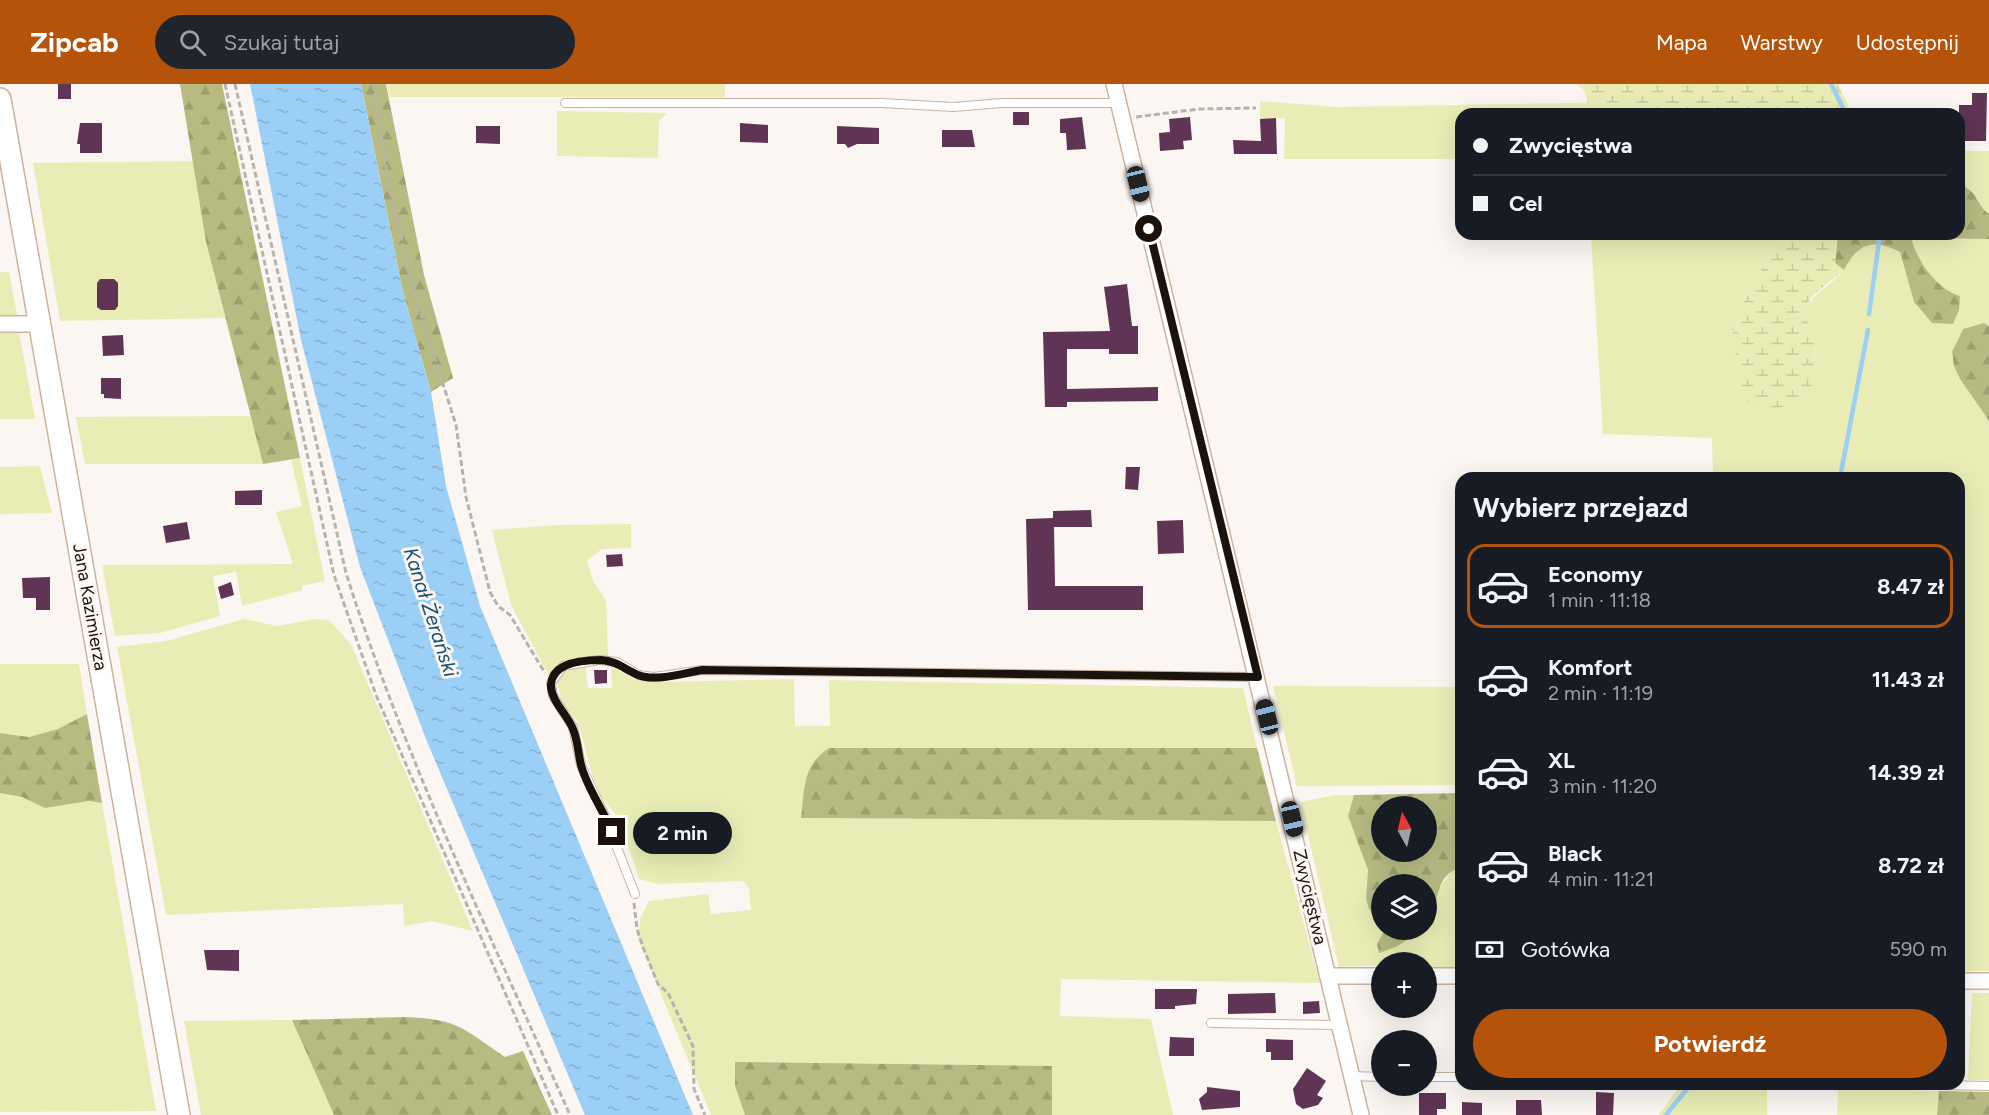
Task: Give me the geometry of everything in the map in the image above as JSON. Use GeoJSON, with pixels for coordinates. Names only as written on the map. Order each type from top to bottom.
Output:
{"type":"FeatureCollection","features":[{"type":"Feature","properties":{"kind":"main road","name":"Jana Kazimierza"},"geometry":{"type":"LineString","coordinates":[[0,99],[179,1115]]}},
{"type":"Feature","properties":{"kind":"street","name":"Zwycięstwa"},"geometry":{"type":"LineString","coordinates":[[1114,84],[1258,677],[1361,1115]]}},
{"type":"Feature","properties":{"kind":"street"},"geometry":{"type":"LineString","coordinates":[[0,324],[41,324]]}},
{"type":"Feature","properties":{"kind":"street"},"geometry":{"type":"LineString","coordinates":[[1329,976],[1371,976]]}},
{"type":"Feature","properties":{"kind":"street"},"geometry":{"type":"LineString","coordinates":[[1437,976],[1455,976]]}},
{"type":"Feature","properties":{"kind":"street"},"geometry":{"type":"LineString","coordinates":[[1965,981],[1989,981]]}},
{"type":"Feature","properties":{"kind":"lane"},"geometry":{"type":"LineString","coordinates":[[565,102],[881,103],[954,107],[1000,103],[1120,110]]}},
{"type":"Feature","properties":{"kind":"lane"},"geometry":{"type":"LineString","coordinates":[[636,894],[604,814],[581,765],[573,727],[553,696],[551,683],[562,666],[599,660],[617,662],[639,675],[654,677],[702,670],[1258,677]]}},
{"type":"Feature","properties":{"kind":"lane"},"geometry":{"type":"LineString","coordinates":[[1211,1023],[1341,1025]]}},
{"type":"Feature","properties":{"kind":"lane"},"geometry":{"type":"LineString","coordinates":[[1352,1076],[1371,1077]]}},
{"type":"Feature","properties":{"kind":"lane"},"geometry":{"type":"LineString","coordinates":[[1437,1077],[1455,1077]]}},
{"type":"Feature","properties":{"kind":"lane"},"geometry":{"type":"LineString","coordinates":[[1965,1085],[1989,1086]]}},
{"type":"Feature","properties":{"kind":"lane"},"geometry":{"type":"LineString","coordinates":[[171,1115],[179,1115]]}},
{"type":"Feature","properties":{"kind":"path"},"geometry":{"type":"LineString","coordinates":[[225,84],[334,575],[376,695],[558,1115]]}},
{"type":"Feature","properties":{"kind":"path"},"geometry":{"type":"LineString","coordinates":[[235,84],[346,573],[361,621],[388,695],[437,813],[570,1115]]}},
{"type":"Feature","properties":{"kind":"path"},"geometry":{"type":"LineString","coordinates":[[372,84],[389,186],[413,289],[456,424],[466,497],[490,592],[498,606],[510,615],[551,683]]}},
{"type":"Feature","properties":{"kind":"path"},"geometry":{"type":"LineString","coordinates":[[1120,110],[1256,108]]}},
{"type":"Feature","properties":{"kind":"path"},"geometry":{"type":"LineString","coordinates":[[636,894],[634,906],[643,947],[658,984],[668,993],[693,1046],[694,1089],[705,1115]]}},
{"type":"Feature","properties":{"kind":"green space"},"geometry":{"type":"Polygon","coordinates":[[[180,84],[222,84],[300,458],[263,464],[206,242],[180,84]]]}},
{"type":"Feature","properties":{"kind":"green space"},"geometry":{"type":"Polygon","coordinates":[[[361,84],[386,84],[424,275],[453,378],[431,392],[403,292],[361,84]]]}},
{"type":"Feature","properties":{"kind":"green space"},"geometry":{"type":"Polygon","coordinates":[[[387,84],[725,84],[725,97],[390,97],[387,84]]]}},
{"type":"Feature","properties":{"kind":"green space"},"geometry":{"type":"Polygon","coordinates":[[[1576,84],[1838,84],[1849,108],[1633,108],[1632,102],[1588,103],[1584,90],[1576,84]]]}},
{"type":"Feature","properties":{"kind":"green space"},"geometry":{"type":"Polygon","coordinates":[[[1260,101],[1336,107],[1632,102],[1633,108],[1455,108],[1455,159],[1284,159],[1285,118],[1260,119],[1260,101]]]}},
{"type":"Feature","properties":{"kind":"green space"},"geometry":{"type":"Polygon","coordinates":[[[557,111],[667,113],[659,121],[658,158],[557,156],[557,111]]]}},
{"type":"Feature","properties":{"kind":"green space"},"geometry":{"type":"Polygon","coordinates":[[[1965,151],[1989,151],[1989,214],[1966,187],[1965,151]]]}},
{"type":"Feature","properties":{"kind":"green space"},"geometry":{"type":"Polygon","coordinates":[[[194,161],[206,242],[225,318],[60,321],[33,163],[194,161]]]}},
{"type":"Feature","properties":{"kind":"green space"},"geometry":{"type":"Polygon","coordinates":[[[1965,187],[1974,194],[1989,214],[1989,239],[1965,239],[1965,187]]]}},
{"type":"Feature","properties":{"kind":"green space"},"geometry":{"type":"Polygon","coordinates":[[[1989,239],[1989,326],[1984,323],[1963,329],[1956,342],[1960,379],[1989,421],[1989,971],[1965,971],[1965,472],[1713,472],[1712,438],[1603,434],[1591,240],[1777,240],[1732,324],[1740,391],[1809,396],[1814,376],[1816,343],[1803,311],[1843,271],[1855,252],[1873,244],[1887,246],[1900,252],[1914,302],[1932,323],[1957,315],[1960,296],[1944,288],[1930,274],[1919,258],[1912,241],[1989,239]]]}},
{"type":"Feature","properties":{"kind":"green space"},"geometry":{"type":"Polygon","coordinates":[[[1777,240],[1837,240],[1835,263],[1844,270],[1813,295],[1803,311],[1816,343],[1814,376],[1809,396],[1801,402],[1770,410],[1749,404],[1740,391],[1732,324],[1777,240]]]}},
{"type":"Feature","properties":{"kind":"green space"},"geometry":{"type":"Polygon","coordinates":[[[1837,240],[1913,240],[1919,258],[1930,274],[1944,288],[1960,296],[1959,310],[1953,324],[1932,323],[1914,302],[1900,252],[1874,244],[1855,254],[1844,270],[1835,263],[1837,240]]]}},
{"type":"Feature","properties":{"kind":"green space"},"geometry":{"type":"Polygon","coordinates":[[[0,272],[9,272],[18,320],[0,321],[0,272]]]}},
{"type":"Feature","properties":{"kind":"green space"},"geometry":{"type":"Polygon","coordinates":[[[1984,323],[1989,326],[1989,421],[1960,379],[1954,366],[1952,352],[1963,329],[1984,323]]]}},
{"type":"Feature","properties":{"kind":"green space"},"geometry":{"type":"Polygon","coordinates":[[[0,331],[19,331],[35,419],[0,419],[0,331]]]}},
{"type":"Feature","properties":{"kind":"green space"},"geometry":{"type":"Polygon","coordinates":[[[251,416],[263,464],[85,464],[76,417],[251,416]]]}},
{"type":"Feature","properties":{"kind":"green space"},"geometry":{"type":"Polygon","coordinates":[[[300,458],[325,581],[302,586],[303,590],[242,606],[236,572],[213,576],[220,616],[160,633],[115,636],[102,565],[293,564],[276,512],[302,506],[291,460],[300,458]]]}},
{"type":"Feature","properties":{"kind":"green space"},"geometry":{"type":"Polygon","coordinates":[[[40,466],[52,513],[0,514],[0,467],[40,466]]]}},
{"type":"Feature","properties":{"kind":"green space"},"geometry":{"type":"Polygon","coordinates":[[[631,524],[631,548],[602,549],[587,560],[593,581],[606,600],[608,656],[575,658],[562,664],[549,676],[511,605],[492,530],[558,525],[631,524]]]}},
{"type":"Feature","properties":{"kind":"green space"},"geometry":{"type":"Polygon","coordinates":[[[244,619],[277,626],[315,619],[329,620],[351,644],[473,931],[431,921],[404,926],[403,904],[166,915],[117,647],[166,641],[244,619]]]}},
{"type":"Feature","properties":{"kind":"green space"},"geometry":{"type":"Polygon","coordinates":[[[0,664],[79,664],[87,714],[58,729],[29,737],[0,733],[0,664]]]}},
{"type":"Feature","properties":{"kind":"green space"},"geometry":{"type":"Polygon","coordinates":[[[585,666],[588,688],[612,688],[611,666],[634,679],[657,682],[794,679],[795,726],[830,726],[829,680],[1243,688],[1257,748],[801,818],[1276,821],[1320,983],[1061,979],[1060,1016],[1151,1019],[1173,1115],[1052,1115],[1052,1066],[735,1062],[735,1086],[745,1115],[711,1115],[638,939],[640,919],[649,901],[708,894],[711,914],[751,910],[749,889],[743,881],[658,884],[639,879],[619,818],[601,797],[577,721],[561,701],[557,680],[568,669],[585,666]]]}},
{"type":"Feature","properties":{"kind":"green space"},"geometry":{"type":"Polygon","coordinates":[[[1273,686],[1455,687],[1455,785],[1297,786],[1273,686]]]}},
{"type":"Feature","properties":{"kind":"green space"},"geometry":{"type":"Polygon","coordinates":[[[87,714],[102,803],[89,801],[45,808],[22,797],[0,793],[0,733],[29,737],[58,729],[87,714]]]}},
{"type":"Feature","properties":{"kind":"green space"},"geometry":{"type":"Polygon","coordinates":[[[829,748],[1257,748],[1276,821],[801,818],[804,787],[809,770],[820,755],[829,748]]]}},
{"type":"Feature","properties":{"kind":"green space"},"geometry":{"type":"Polygon","coordinates":[[[0,793],[22,797],[45,808],[89,801],[102,803],[156,1111],[0,1112],[0,793]]]}},
{"type":"Feature","properties":{"kind":"green space"},"geometry":{"type":"Polygon","coordinates":[[[1455,793],[1455,870],[1442,882],[1437,898],[1437,874],[1371,874],[1371,911],[1366,898],[1368,870],[1348,816],[1354,795],[1455,793]]]}},
{"type":"Feature","properties":{"kind":"green space"},"geometry":{"type":"Polygon","coordinates":[[[1335,795],[1354,795],[1348,816],[1368,870],[1366,898],[1371,906],[1371,940],[1437,940],[1437,891],[1455,870],[1455,967],[1437,967],[1437,952],[1371,952],[1371,966],[1339,967],[1300,802],[1335,795]]]}},
{"type":"Feature","properties":{"kind":"green space"},"geometry":{"type":"Polygon","coordinates":[[[1379,940],[1407,940],[1382,952],[1379,952],[1377,944],[1379,940]]]}},
{"type":"Feature","properties":{"kind":"green space"},"geometry":{"type":"Polygon","coordinates":[[[1972,993],[1989,993],[1989,1080],[1968,1080],[1972,993]]]}},
{"type":"Feature","properties":{"kind":"green space"},"geometry":{"type":"Polygon","coordinates":[[[404,1017],[449,1023],[469,1032],[505,1057],[523,1051],[552,1115],[334,1115],[292,1020],[404,1017]]]}},
{"type":"Feature","properties":{"kind":"green space"},"geometry":{"type":"Polygon","coordinates":[[[292,1020],[334,1115],[201,1115],[184,1021],[292,1020]]]}},
{"type":"Feature","properties":{"kind":"green space"},"geometry":{"type":"Polygon","coordinates":[[[735,1062],[1052,1066],[1052,1115],[745,1115],[735,1086],[735,1062]]]}},
{"type":"Feature","properties":{"kind":"green space"},"geometry":{"type":"Polygon","coordinates":[[[1676,1090],[1767,1090],[1767,1115],[1659,1115],[1676,1090]]]}},
{"type":"Feature","properties":{"kind":"green space"},"geometry":{"type":"Polygon","coordinates":[[[1838,1090],[1939,1091],[1937,1115],[1837,1115],[1838,1090]]]}},
{"type":"Feature","properties":{"kind":"green space"},"geometry":{"type":"Polygon","coordinates":[[[1939,1091],[1989,1092],[1989,1115],[1937,1115],[1939,1091]]]}},
{"type":"Feature","properties":{"kind":"water","name":"Kanał Żerański"},"geometry":{"type":"Polygon","coordinates":[[[250,84],[361,84],[403,292],[431,392],[446,486],[480,606],[693,1115],[585,1115],[428,744],[360,567],[301,340],[250,84]]]}},
{"type":"Feature","properties":{"kind":"building"},"geometry":{"type":"Polygon","coordinates":[[[58,84],[71,84],[71,99],[58,99],[58,84]]]}},
{"type":"Feature","properties":{"kind":"building"},"geometry":{"type":"Polygon","coordinates":[[[1972,93],[1987,93],[1986,141],[1965,141],[1965,108],[1959,108],[1959,105],[1972,105],[1972,93]]]}},
{"type":"Feature","properties":{"kind":"building"},"geometry":{"type":"Polygon","coordinates":[[[1013,112],[1029,112],[1029,125],[1013,125],[1013,112]]]}},
{"type":"Feature","properties":{"kind":"building"},"geometry":{"type":"Polygon","coordinates":[[[1082,117],[1086,149],[1067,150],[1066,133],[1060,133],[1060,119],[1082,117]]]}},
{"type":"Feature","properties":{"kind":"building"},"geometry":{"type":"Polygon","coordinates":[[[1190,117],[1192,140],[1183,141],[1184,149],[1160,151],[1159,133],[1170,132],[1169,119],[1190,117]]]}},
{"type":"Feature","properties":{"kind":"building"},"geometry":{"type":"Polygon","coordinates":[[[1276,118],[1277,154],[1234,154],[1233,140],[1261,141],[1260,119],[1276,118]]]}},
{"type":"Feature","properties":{"kind":"building"},"geometry":{"type":"Polygon","coordinates":[[[80,123],[102,123],[102,153],[80,153],[80,144],[77,144],[80,123]]]}},
{"type":"Feature","properties":{"kind":"building"},"geometry":{"type":"Polygon","coordinates":[[[740,123],[768,125],[768,143],[740,142],[740,123]]]}},
{"type":"Feature","properties":{"kind":"building"},"geometry":{"type":"Polygon","coordinates":[[[476,126],[500,126],[500,144],[476,143],[476,126]]]}},
{"type":"Feature","properties":{"kind":"building"},"geometry":{"type":"Polygon","coordinates":[[[837,126],[879,128],[879,144],[857,144],[848,148],[845,144],[837,144],[837,126]]]}},
{"type":"Feature","properties":{"kind":"building"},"geometry":{"type":"Polygon","coordinates":[[[942,130],[972,130],[975,147],[942,147],[942,130]]]}},
{"type":"Feature","properties":{"kind":"building"},"geometry":{"type":"Polygon","coordinates":[[[100,279],[114,279],[118,283],[118,306],[115,310],[101,310],[97,307],[97,283],[100,279]]]}},
{"type":"Feature","properties":{"kind":"building"},"geometry":{"type":"Polygon","coordinates":[[[1127,284],[1132,326],[1138,326],[1138,354],[1109,354],[1109,349],[1067,349],[1067,389],[1158,387],[1158,401],[1067,402],[1067,407],[1045,407],[1043,332],[1110,331],[1104,287],[1127,284]]]}},
{"type":"Feature","properties":{"kind":"building"},"geometry":{"type":"Polygon","coordinates":[[[123,335],[124,355],[103,356],[102,336],[123,335]]]}},
{"type":"Feature","properties":{"kind":"building"},"geometry":{"type":"Polygon","coordinates":[[[101,378],[121,378],[121,399],[104,398],[104,394],[101,394],[101,378]]]}},
{"type":"Feature","properties":{"kind":"building"},"geometry":{"type":"Polygon","coordinates":[[[1126,467],[1140,467],[1138,490],[1125,489],[1126,467]]]}},
{"type":"Feature","properties":{"kind":"building"},"geometry":{"type":"Polygon","coordinates":[[[262,490],[262,505],[235,505],[235,491],[262,490]]]}},
{"type":"Feature","properties":{"kind":"building"},"geometry":{"type":"Polygon","coordinates":[[[1091,510],[1092,527],[1054,527],[1055,586],[1143,586],[1143,610],[1028,610],[1026,519],[1053,518],[1053,511],[1091,510]]]}},
{"type":"Feature","properties":{"kind":"building"},"geometry":{"type":"Polygon","coordinates":[[[1183,520],[1184,553],[1158,554],[1157,521],[1183,520]]]}},
{"type":"Feature","properties":{"kind":"building"},"geometry":{"type":"Polygon","coordinates":[[[187,522],[190,539],[166,543],[163,526],[187,522]]]}},
{"type":"Feature","properties":{"kind":"building"},"geometry":{"type":"Polygon","coordinates":[[[622,554],[623,566],[607,567],[606,555],[622,554]]]}},
{"type":"Feature","properties":{"kind":"building"},"geometry":{"type":"Polygon","coordinates":[[[50,577],[50,610],[36,610],[36,598],[23,598],[22,578],[50,577]]]}},
{"type":"Feature","properties":{"kind":"building"},"geometry":{"type":"Polygon","coordinates":[[[231,582],[234,595],[221,599],[218,587],[231,582]]]}},
{"type":"Feature","properties":{"kind":"building"},"geometry":{"type":"Polygon","coordinates":[[[594,670],[607,670],[607,683],[595,684],[594,670]]]}},
{"type":"Feature","properties":{"kind":"building"},"geometry":{"type":"Polygon","coordinates":[[[204,950],[239,950],[239,971],[207,970],[204,950]]]}},
{"type":"Feature","properties":{"kind":"building"},"geometry":{"type":"Polygon","coordinates":[[[1155,989],[1197,989],[1196,1004],[1175,1006],[1175,1009],[1155,1009],[1155,989]]]}},
{"type":"Feature","properties":{"kind":"building"},"geometry":{"type":"Polygon","coordinates":[[[1275,993],[1276,1013],[1228,1014],[1228,994],[1275,993]]]}},
{"type":"Feature","properties":{"kind":"building"},"geometry":{"type":"Polygon","coordinates":[[[1319,1001],[1320,1013],[1303,1014],[1303,1002],[1319,1001]]]}},
{"type":"Feature","properties":{"kind":"building"},"geometry":{"type":"Polygon","coordinates":[[[1170,1037],[1194,1038],[1194,1056],[1169,1056],[1170,1037]]]}},
{"type":"Feature","properties":{"kind":"building"},"geometry":{"type":"Polygon","coordinates":[[[1266,1039],[1293,1040],[1293,1060],[1271,1060],[1271,1052],[1266,1052],[1266,1039]]]}},
{"type":"Feature","properties":{"kind":"building"},"geometry":{"type":"Polygon","coordinates":[[[1307,1068],[1326,1081],[1317,1095],[1323,1098],[1318,1105],[1303,1109],[1296,1104],[1293,1089],[1307,1068]]]}},
{"type":"Feature","properties":{"kind":"building"},"geometry":{"type":"Polygon","coordinates":[[[1207,1087],[1240,1091],[1240,1107],[1202,1110],[1199,1099],[1207,1092],[1207,1087]]]}},
{"type":"Feature","properties":{"kind":"building"},"geometry":{"type":"Polygon","coordinates":[[[1596,1092],[1614,1093],[1613,1115],[1596,1115],[1596,1092]]]}},
{"type":"Feature","properties":{"kind":"building"},"geometry":{"type":"Polygon","coordinates":[[[1437,1093],[1446,1093],[1446,1109],[1437,1109],[1437,1115],[1419,1115],[1419,1096],[1437,1096],[1437,1093]]]}},
{"type":"Feature","properties":{"kind":"building"},"geometry":{"type":"Polygon","coordinates":[[[1516,1100],[1541,1100],[1542,1115],[1516,1115],[1516,1100]]]}},
{"type":"Feature","properties":{"kind":"building"},"geometry":{"type":"Polygon","coordinates":[[[1462,1102],[1482,1103],[1482,1115],[1462,1115],[1462,1102]]]}},
{"type":"Feature","properties":{"kind":"waterway"},"geometry":{"type":"LineString","coordinates":[[1831,84],[1843,108]]}},
{"type":"Feature","properties":{"kind":"waterway"},"geometry":{"type":"LineString","coordinates":[[1869,314],[1879,240]]}},
{"type":"Feature","properties":{"kind":"waterway"},"geometry":{"type":"LineString","coordinates":[[1841,472],[1868,330]]}},
{"type":"Feature","properties":{"kind":"waterway"},"geometry":{"type":"LineString","coordinates":[[1666,1115],[1686,1090]]}},
{"type":"Feature","properties":{"kind":"route"},"geometry":{"type":"LineString","coordinates":[[612,832],[581,765],[578,742],[573,727],[553,696],[551,683],[556,673],[562,666],[577,662],[599,660],[617,662],[639,675],[654,677],[702,670],[1258,677],[1149,229]]}}]}
